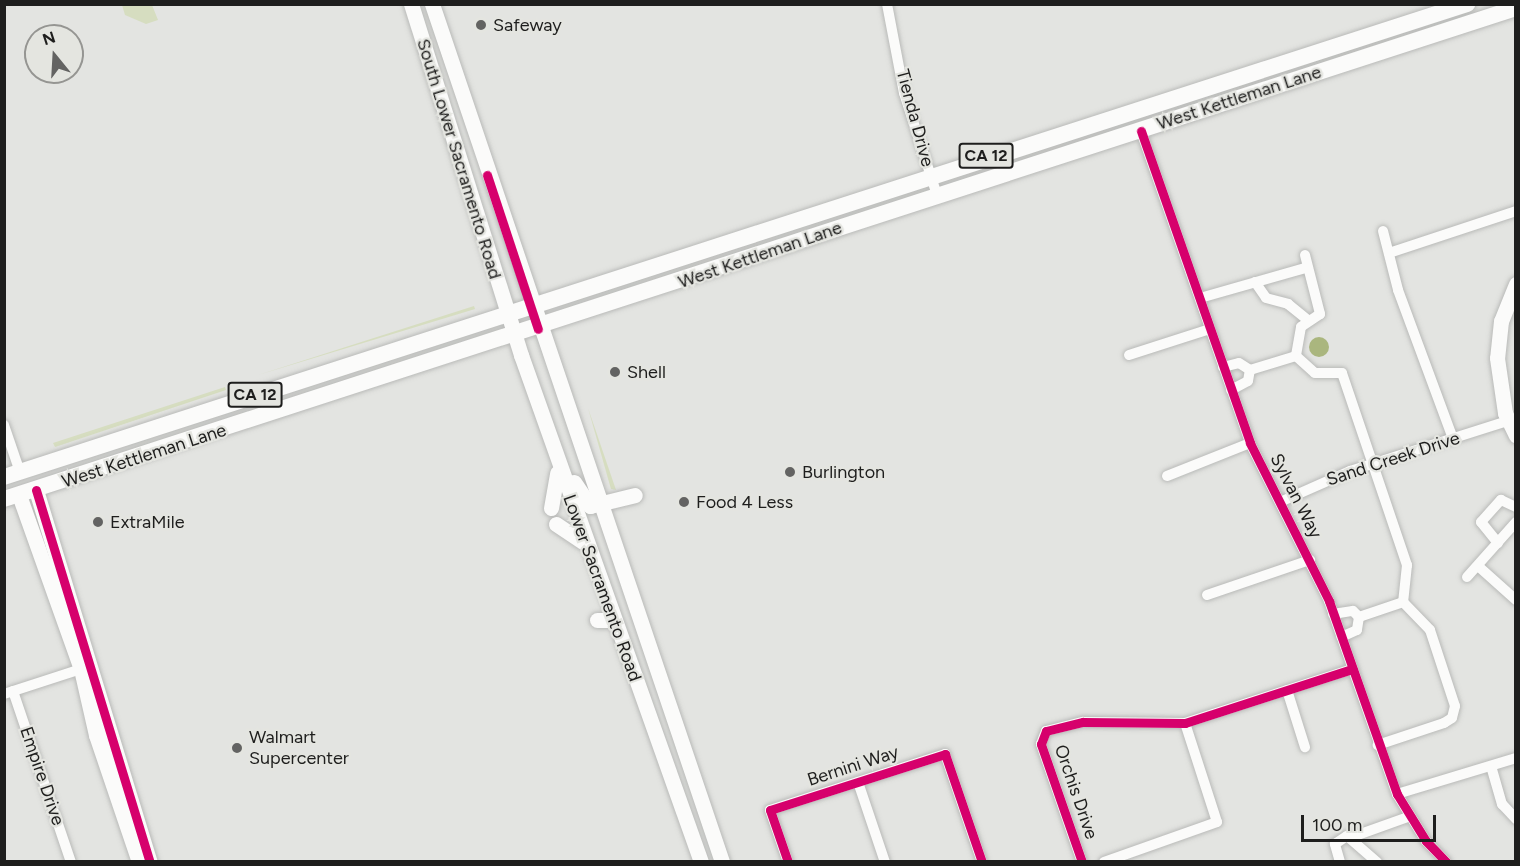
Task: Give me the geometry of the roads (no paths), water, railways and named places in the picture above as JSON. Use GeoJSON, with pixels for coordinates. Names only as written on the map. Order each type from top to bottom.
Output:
{"type":"FeatureCollection","features":[{"type":"Feature","properties":{"kind":"main road","name":"South Lower Sacramento Road"},"geometry":{"type":"LineString","coordinates":[[411,4],[507,313]]}},
{"type":"Feature","properties":{"kind":"main road","name":"South Lower Sacramento Road"},"geometry":{"type":"LineString","coordinates":[[432,4],[538,328]]}},
{"type":"Feature","properties":{"kind":"main road","name":"West Kettleman Lane"},"geometry":{"type":"LineString","coordinates":[[12,475],[930,175],[1467,4]]}},
{"type":"Feature","properties":{"kind":"main road","name":"West Kettleman Lane"},"geometry":{"type":"LineString","coordinates":[[22,494],[514,336],[937,195],[1141,131],[1515,8]]}},
{"type":"Feature","properties":{"kind":"main road"},"geometry":{"type":"LineString","coordinates":[[1515,284],[1501,321],[1497,358],[1508,421],[1515,436]]}},
{"type":"Feature","properties":{"kind":"main road","name":"Lower Sacramento Road"},"geometry":{"type":"LineString","coordinates":[[507,313],[590,557],[603,623],[701,861]]}},
{"type":"Feature","properties":{"kind":"main road","name":"Lower Sacramento Road"},"geometry":{"type":"LineString","coordinates":[[538,328],[722,861]]}},
{"type":"Feature","properties":{"kind":"main road"},"geometry":{"type":"LineString","coordinates":[[552,447],[565,460],[583,502],[600,505],[635,495]]}},
{"type":"Feature","properties":{"kind":"main road"},"geometry":{"type":"LineString","coordinates":[[551,508],[558,477],[552,447]]}},
{"type":"Feature","properties":{"kind":"main road"},"geometry":{"type":"LineString","coordinates":[[12,475],[22,494],[87,667],[150,861]]}},
{"type":"Feature","properties":{"kind":"main road"},"geometry":{"type":"LineString","coordinates":[[556,524],[574,533],[590,557]]}},
{"type":"Feature","properties":{"kind":"main road"},"geometry":{"type":"LineString","coordinates":[[87,667],[96,735],[138,861]]}},
{"type":"Feature","properties":{"kind":"street","name":"Tienda Drive"},"geometry":{"type":"LineString","coordinates":[[887,4],[904,93],[937,195]]}},
{"type":"Feature","properties":{"kind":"street","name":"Sylvan Way"},"geometry":{"type":"LineString","coordinates":[[1141,131],[1250,442],[1310,560],[1333,614],[1397,794],[1408,817],[1446,861]]}},
{"type":"Feature","properties":{"kind":"street"},"geometry":{"type":"LineString","coordinates":[[1389,253],[1515,211]]}},
{"type":"Feature","properties":{"kind":"street"},"geometry":{"type":"LineString","coordinates":[[1383,231],[1453,438]]}},
{"type":"Feature","properties":{"kind":"street"},"geometry":{"type":"LineString","coordinates":[[1305,255],[1305,268],[1320,314],[1308,320],[1297,337],[1296,356],[1315,374],[1342,373],[1407,565],[1403,602]]}},
{"type":"Feature","properties":{"kind":"street"},"geometry":{"type":"LineString","coordinates":[[1200,298],[1305,268]]}},
{"type":"Feature","properties":{"kind":"street"},"geometry":{"type":"LineString","coordinates":[[1255,282],[1266,298],[1288,304],[1308,320]]}},
{"type":"Feature","properties":{"kind":"street"},"geometry":{"type":"LineString","coordinates":[[1129,355],[1210,329]]}},
{"type":"Feature","properties":{"kind":"street"},"geometry":{"type":"LineString","coordinates":[[1223,367],[1239,363],[1250,370],[1296,356]]}},
{"type":"Feature","properties":{"kind":"street"},"geometry":{"type":"LineString","coordinates":[[1232,390],[1248,381],[1250,370]]}},
{"type":"Feature","properties":{"kind":"street","name":"Sand Creek Drive"},"geometry":{"type":"LineString","coordinates":[[1280,502],[1372,465],[1508,421]]}},
{"type":"Feature","properties":{"kind":"street"},"geometry":{"type":"LineString","coordinates":[[4,425],[12,475]]}},
{"type":"Feature","properties":{"kind":"street"},"geometry":{"type":"LineString","coordinates":[[1167,476],[1250,442]]}},
{"type":"Feature","properties":{"kind":"street"},"geometry":{"type":"LineString","coordinates":[[1498,543],[1480,522],[1501,500],[1515,507]]}},
{"type":"Feature","properties":{"kind":"street"},"geometry":{"type":"LineString","coordinates":[[1467,577],[1515,522]]}},
{"type":"Feature","properties":{"kind":"street"},"geometry":{"type":"LineString","coordinates":[[1207,595],[1310,560]]}},
{"type":"Feature","properties":{"kind":"street"},"geometry":{"type":"LineString","coordinates":[[1478,566],[1515,600]]}},
{"type":"Feature","properties":{"kind":"street"},"geometry":{"type":"LineString","coordinates":[[1359,617],[1403,602]]}},
{"type":"Feature","properties":{"kind":"street"},"geometry":{"type":"LineString","coordinates":[[1378,745],[1444,723],[1455,714],[1430,630],[1403,602]]}},
{"type":"Feature","properties":{"kind":"street"},"geometry":{"type":"LineString","coordinates":[[1333,614],[1353,611],[1359,617]]}},
{"type":"Feature","properties":{"kind":"street"},"geometry":{"type":"LineString","coordinates":[[1341,637],[1357,630],[1359,617]]}},
{"type":"Feature","properties":{"kind":"street"},"geometry":{"type":"LineString","coordinates":[[9,693],[87,667]]}},
{"type":"Feature","properties":{"kind":"street"},"geometry":{"type":"LineString","coordinates":[[1104,861],[1217,822],[1185,723],[1352,669]]}},
{"type":"Feature","properties":{"kind":"street"},"geometry":{"type":"LineString","coordinates":[[1287,690],[1305,747]]}},
{"type":"Feature","properties":{"kind":"street","name":"Empire Drive"},"geometry":{"type":"LineString","coordinates":[[9,693],[70,861]]}},
{"type":"Feature","properties":{"kind":"street","name":"Orchis Drive"},"geometry":{"type":"LineString","coordinates":[[1082,861],[1042,736],[1056,727],[1083,722],[1185,723]]}},
{"type":"Feature","properties":{"kind":"street","name":"Bernini Way"},"geometry":{"type":"LineString","coordinates":[[788,861],[770,810],[945,754],[982,861]]}},
{"type":"Feature","properties":{"kind":"street"},"geometry":{"type":"LineString","coordinates":[[1397,794],[1515,758]]}},
{"type":"Feature","properties":{"kind":"street"},"geometry":{"type":"LineString","coordinates":[[1491,766],[1503,804],[1515,819]]}},
{"type":"Feature","properties":{"kind":"street"},"geometry":{"type":"LineString","coordinates":[[858,782],[885,861]]}},
{"type":"Feature","properties":{"kind":"street"},"geometry":{"type":"LineString","coordinates":[[1340,861],[1335,843],[1408,817]]}},
{"type":"Feature","properties":{"kind":"street"},"geometry":{"type":"LineString","coordinates":[[1352,837],[1377,861]]}},
{"type":"Feature","properties":{"kind":"place","name":"Safeway"},"geometry":{"type":"Point","coordinates":[481,25]}},
{"type":"Feature","properties":{"kind":"place","name":"Shell"},"geometry":{"type":"Point","coordinates":[615,372]}},
{"type":"Feature","properties":{"kind":"place","name":"Burlington"},"geometry":{"type":"Point","coordinates":[790,472]}},
{"type":"Feature","properties":{"kind":"place","name":"Food 4 Less"},"geometry":{"type":"Point","coordinates":[684,502]}},
{"type":"Feature","properties":{"kind":"place","name":"ExtraMile"},"geometry":{"type":"Point","coordinates":[98,522]}},
{"type":"Feature","properties":{"kind":"place","name":"Walmart Supercenter"},"geometry":{"type":"Point","coordinates":[237,748]}}]}
